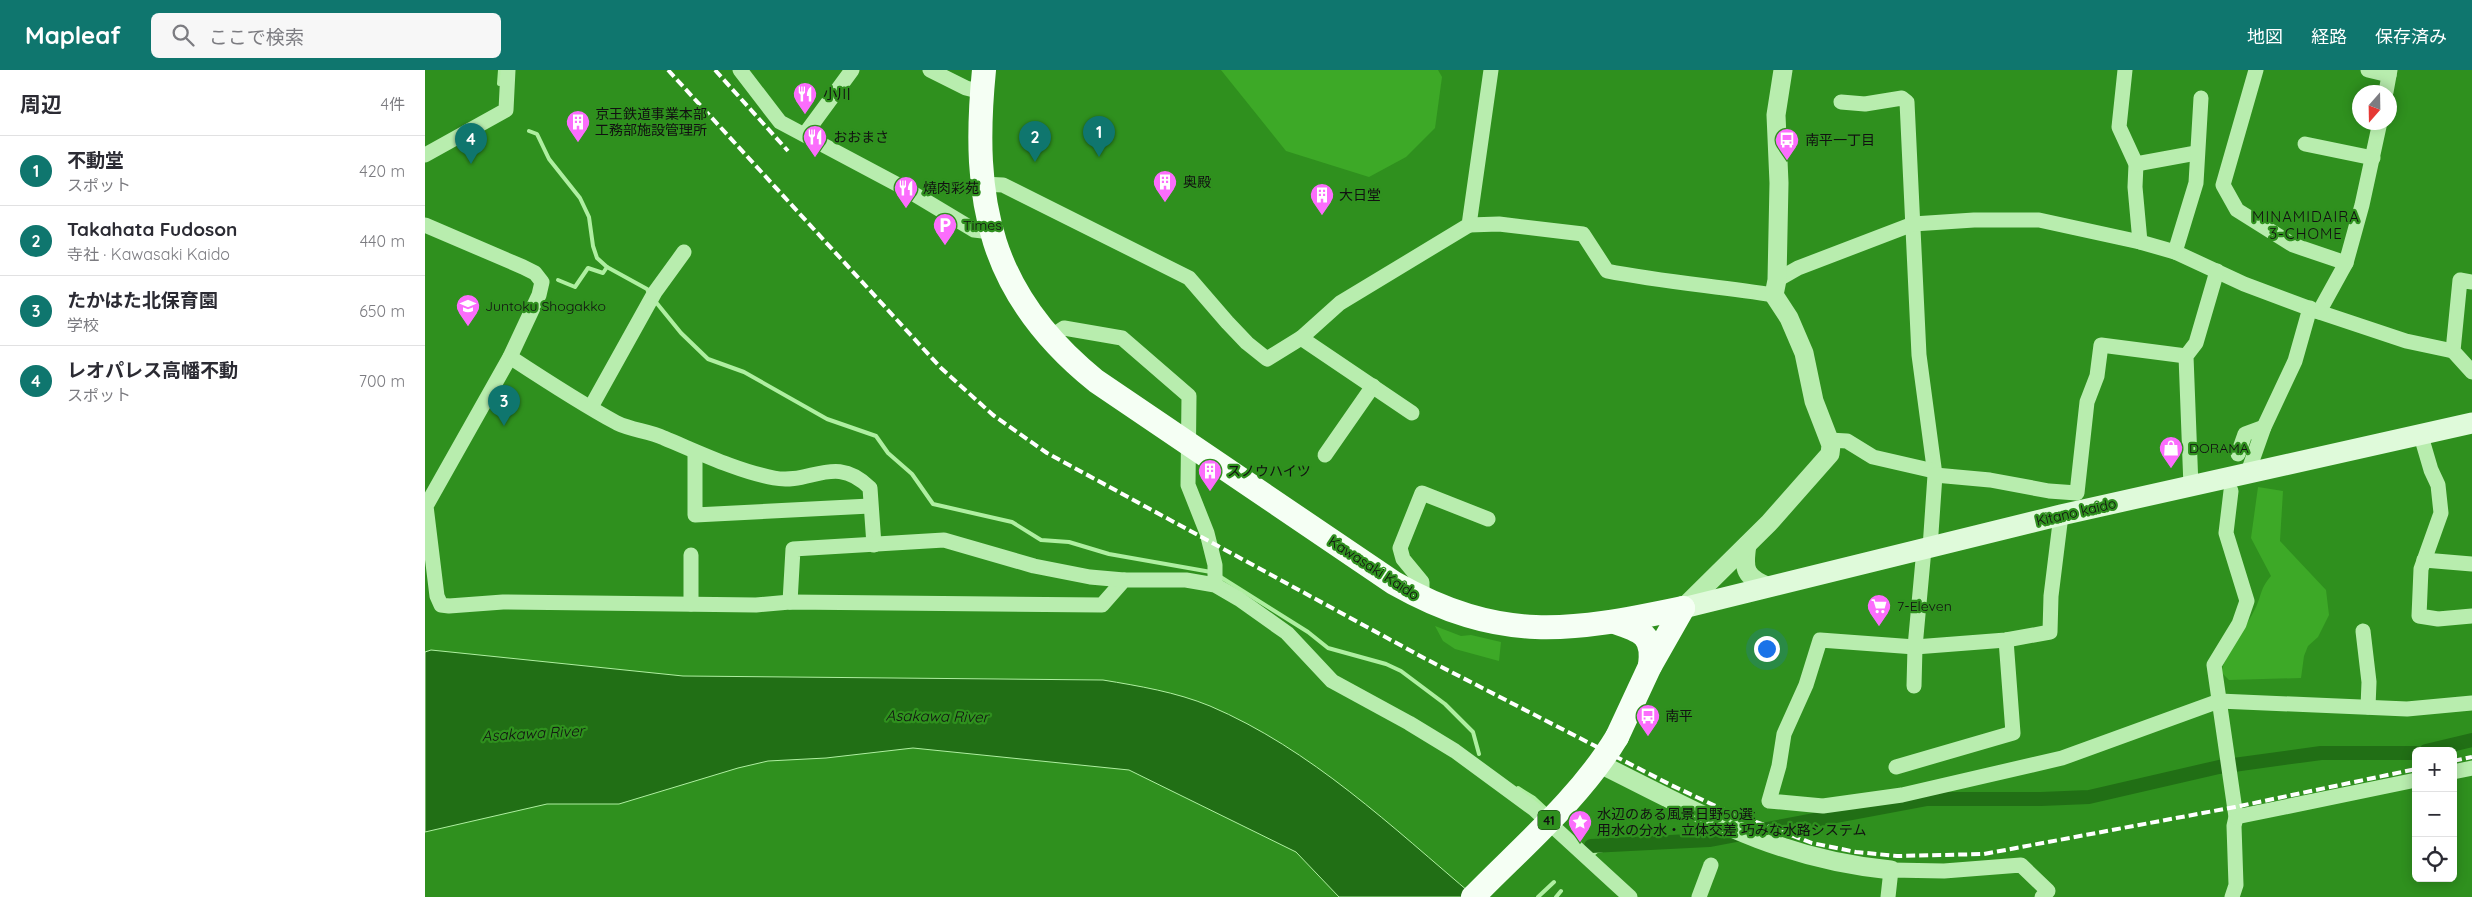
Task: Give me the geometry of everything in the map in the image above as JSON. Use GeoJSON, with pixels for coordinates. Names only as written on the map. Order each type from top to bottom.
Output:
{"type":"FeatureCollection","features":[{"type":"Feature","properties":{"kind":"main road","name":"Kawasaki Kaido"},"geometry":{"type":"LineString","coordinates":[[983,81],[979,139],[982,184],[991,232],[1013,286],[1049,338],[1072,362],[1096,381],[1394,583],[1422,599],[1475,619],[1533,628],[1572,628],[1615,622],[1683,608]]}},
{"type":"Feature","properties":{"kind":"main road","name":"Kitano kaido"},"geometry":{"type":"LineString","coordinates":[[1683,608],[1927,549],[2073,506],[2191,487],[2472,423]]}},
{"type":"Feature","properties":{"kind":"main road","name":"41"},"geometry":{"type":"LineString","coordinates":[[1473,897],[1600,764],[1617,737],[1650,666],[1683,608]]}},
{"type":"Feature","properties":{"kind":"main road","name":"41"},"geometry":{"type":"LineString","coordinates":[[1615,622],[1637,630],[1649,640],[1652,651],[1650,666]]}},
{"type":"Feature","properties":{"kind":"street"},"geometry":{"type":"LineString","coordinates":[[425,155],[506,110],[508,70]]}},
{"type":"Feature","properties":{"kind":"street"},"geometry":{"type":"LineString","coordinates":[[740,70],[780,122],[905,188],[974,230],[991,232]]}},
{"type":"Feature","properties":{"kind":"street"},"geometry":{"type":"LineString","coordinates":[[805,134],[852,70]]}},
{"type":"Feature","properties":{"kind":"street"},"geometry":{"type":"LineString","coordinates":[[929,70],[966,88],[983,81]]}},
{"type":"Feature","properties":{"kind":"street"},"geometry":{"type":"LineString","coordinates":[[1469,225],[1491,70]]}},
{"type":"Feature","properties":{"kind":"street"},"geometry":{"type":"LineString","coordinates":[[1683,608],[1747,545],[1830,454],[1829,440],[1814,401],[1804,353],[1776,287],[1779,183],[1776,115],[1783,70]]}},
{"type":"Feature","properties":{"kind":"street"},"geometry":{"type":"LineString","coordinates":[[2125,70],[2119,127],[2136,164],[2135,186],[2140,242]]}},
{"type":"Feature","properties":{"kind":"street"},"geometry":{"type":"LineString","coordinates":[[2256,70],[2223,185],[2237,210],[2293,245],[2346,263]]}},
{"type":"Feature","properties":{"kind":"street"},"geometry":{"type":"LineString","coordinates":[[2368,70],[2390,73]]}},
{"type":"Feature","properties":{"kind":"street"},"geometry":{"type":"LineString","coordinates":[[1841,102],[1865,104],[1902,98],[1907,102],[1919,355],[1934,473],[1915,647],[1914,686]]}},
{"type":"Feature","properties":{"kind":"street"},"geometry":{"type":"LineString","coordinates":[[2175,252],[2196,178],[2196,153],[2201,98]]}},
{"type":"Feature","properties":{"kind":"street"},"geometry":{"type":"LineString","coordinates":[[2247,475],[2264,427],[2295,361],[2314,310],[2346,263],[2378,130]]}},
{"type":"Feature","properties":{"kind":"street"},"geometry":{"type":"LineString","coordinates":[[2305,144],[2373,158]]}},
{"type":"Feature","properties":{"kind":"street"},"geometry":{"type":"LineString","coordinates":[[2136,164],[2196,153]]}},
{"type":"Feature","properties":{"kind":"street"},"geometry":{"type":"LineString","coordinates":[[2196,178],[2223,185]]}},
{"type":"Feature","properties":{"kind":"street"},"geometry":{"type":"LineString","coordinates":[[982,184],[1003,185],[1189,278],[1247,343],[1267,358],[1301,338],[1340,303],[1469,225],[1499,224],[1583,234],[1607,271],[1648,279],[1776,287],[1798,268],[1913,224],[1974,220],[2039,220],[2140,242],[2175,252],[2244,284],[2314,310],[2406,341],[2453,351],[2472,372]]}},
{"type":"Feature","properties":{"kind":"street"},"geometry":{"type":"LineString","coordinates":[[425,225],[523,268],[540,278],[542,282],[539,295],[510,357],[426,506],[437,596],[441,605],[503,602],[757,605],[790,602],[1102,605],[1124,580]]}},
{"type":"Feature","properties":{"kind":"street"},"geometry":{"type":"LineString","coordinates":[[591,407],[652,297],[684,252]]}},
{"type":"Feature","properties":{"kind":"street"},"geometry":{"type":"LineString","coordinates":[[2191,487],[2186,356],[2196,343],[2217,271]]}},
{"type":"Feature","properties":{"kind":"street"},"geometry":{"type":"LineString","coordinates":[[2453,351],[2460,280],[2472,282]]}},
{"type":"Feature","properties":{"kind":"street"},"geometry":{"type":"LineString","coordinates":[[1049,338],[1064,328],[1122,338],[1189,396],[1189,491],[1207,533],[1215,578]]}},
{"type":"Feature","properties":{"kind":"street"},"geometry":{"type":"LineString","coordinates":[[1301,338],[1412,413]]}},
{"type":"Feature","properties":{"kind":"street"},"geometry":{"type":"LineString","coordinates":[[2186,356],[2101,345],[2097,376],[2087,402],[2073,506],[2051,596],[2050,632],[2005,640],[1915,647],[1820,640],[1806,685],[1784,734],[1779,766],[1769,801],[1823,806],[1902,795],[2062,758],[2219,700],[2407,709],[2472,703]]}},
{"type":"Feature","properties":{"kind":"street"},"geometry":{"type":"LineString","coordinates":[[510,357],[618,424],[662,437],[695,452],[775,478],[797,478],[832,470],[853,476],[871,488],[870,506],[874,545]]}},
{"type":"Feature","properties":{"kind":"street"},"geometry":{"type":"LineString","coordinates":[[1325,455],[1373,386]]}},
{"type":"Feature","properties":{"kind":"street"},"geometry":{"type":"LineString","coordinates":[[2238,454],[2245,434],[2264,427]]}},
{"type":"Feature","properties":{"kind":"street"},"geometry":{"type":"LineString","coordinates":[[2421,436],[2431,470],[2438,485],[2441,513],[2421,569],[2419,616],[2438,619],[2472,616]]}},
{"type":"Feature","properties":{"kind":"street"},"geometry":{"type":"LineString","coordinates":[[1829,440],[1847,441],[1873,457],[1934,473],[1990,480],[2049,491],[2073,506]]}},
{"type":"Feature","properties":{"kind":"street"},"geometry":{"type":"LineString","coordinates":[[695,452],[695,515],[870,506]]}},
{"type":"Feature","properties":{"kind":"street"},"geometry":{"type":"LineString","coordinates":[[2231,491],[2226,533],[2247,601],[2239,624],[2214,665],[2228,774],[2236,817],[2234,826],[2236,885],[2232,897]]}},
{"type":"Feature","properties":{"kind":"street"},"geometry":{"type":"LineString","coordinates":[[1422,599],[1422,582],[1403,559],[1399,548],[1422,493],[1488,518]]}},
{"type":"Feature","properties":{"kind":"street"},"geometry":{"type":"LineString","coordinates":[[790,602],[793,549],[944,540],[1034,566],[1089,577],[1124,580],[1215,578],[1287,633],[1332,681],[1409,723],[1454,751],[1534,809],[1630,897]]}},
{"type":"Feature","properties":{"kind":"street"},"geometry":{"type":"LineString","coordinates":[[1747,545],[1744,561],[1747,573],[1755,581],[1769,587]]}},
{"type":"Feature","properties":{"kind":"street"},"geometry":{"type":"LineString","coordinates":[[691,555],[691,604]]}},
{"type":"Feature","properties":{"kind":"street"},"geometry":{"type":"LineString","coordinates":[[2424,560],[2472,564]]}},
{"type":"Feature","properties":{"kind":"street"},"geometry":{"type":"LineString","coordinates":[[2363,632],[2369,682],[2368,707]]}},
{"type":"Feature","properties":{"kind":"street"},"geometry":{"type":"LineString","coordinates":[[1896,767],[2013,733],[2005,640]]}},
{"type":"Feature","properties":{"kind":"street"},"geometry":{"type":"LineString","coordinates":[[1600,764],[1688,809],[1783,849],[1830,862],[1891,870],[1944,871],[2021,865],[2048,891],[2042,897]]}},
{"type":"Feature","properties":{"kind":"street"},"geometry":{"type":"LineString","coordinates":[[2457,771],[2472,768]]}},
{"type":"Feature","properties":{"kind":"street"},"geometry":{"type":"LineString","coordinates":[[2236,817],[2412,781]]}},
{"type":"Feature","properties":{"kind":"street"},"geometry":{"type":"LineString","coordinates":[[1699,897],[1711,865]]}},
{"type":"Feature","properties":{"kind":"street"},"geometry":{"type":"LineString","coordinates":[[1888,897],[1891,870]]}},
{"type":"Feature","properties":{"kind":"shaded area"},"geometry":{"type":"Polygon","coordinates":[[[1221,70],[1438,70],[1442,77],[1435,128],[1406,157],[1369,177],[1286,151],[1221,70]]]}},
{"type":"Feature","properties":{"kind":"shaded area"},"geometry":{"type":"Polygon","coordinates":[[[2258,487],[2283,491],[2280,541],[2326,590],[2329,615],[2318,637],[2308,646],[2304,656],[2301,678],[2229,680],[2221,672],[2228,655],[2252,615],[2263,588],[2271,576],[2251,538],[2258,487]]]}},
{"type":"Feature","properties":{"kind":"shaded area"},"geometry":{"type":"Polygon","coordinates":[[[1435,626],[1461,636],[1471,635],[1501,642],[1499,661],[1455,649],[1443,641],[1435,626]]]}},
{"type":"Feature","properties":{"kind":"water","name":"Asakawa River"},"geometry":{"type":"Polygon","coordinates":[[[431,650],[683,676],[1103,680],[1157,690],[1210,706],[1282,744],[1349,791],[1475,897],[1339,897],[1296,852],[1129,770],[913,748],[826,758],[768,761],[738,768],[619,804],[547,804],[425,832],[425,652],[431,650]]]}},
{"type":"Feature","properties":{"kind":"waterway"},"geometry":{"type":"LineString","coordinates":[[499,84],[500,70]]}},
{"type":"Feature","properties":{"kind":"waterway"},"geometry":{"type":"LineString","coordinates":[[529,131],[537,134],[549,159],[580,198],[589,217],[593,246],[597,258],[607,267],[647,289],[649,293]]}},
{"type":"Feature","properties":{"kind":"waterway"},"geometry":{"type":"LineString","coordinates":[[558,280],[575,287],[588,268],[603,273],[607,267]]}},
{"type":"Feature","properties":{"kind":"waterway"},"geometry":{"type":"LineString","coordinates":[[655,301],[681,333],[708,359],[744,372],[827,419],[876,436],[888,453],[912,474],[933,504],[1012,522],[1041,540],[1069,542],[1109,554],[1211,572]]}},
{"type":"Feature","properties":{"kind":"waterway"},"geometry":{"type":"LineString","coordinates":[[1219,576],[1308,632],[1328,648],[1386,664],[1401,671],[1445,704],[1473,732],[1479,754]]}},
{"type":"Feature","properties":{"kind":"waterway"},"geometry":{"type":"LineString","coordinates":[[2443,747],[2472,740]]}},
{"type":"Feature","properties":{"kind":"waterway"},"geometry":{"type":"LineString","coordinates":[[1591,846],[1709,840],[1926,799],[2089,797],[2219,767],[2321,753],[2412,753]]}},
{"type":"Feature","properties":{"kind":"waterway"},"geometry":{"type":"LineString","coordinates":[[1518,788],[1534,798],[1548,811]]}},
{"type":"Feature","properties":{"kind":"waterway"},"geometry":{"type":"LineString","coordinates":[[1591,856],[1597,851],[1645,843]]}},
{"type":"Feature","properties":{"kind":"waterway"},"geometry":{"type":"LineString","coordinates":[[1538,897],[1554,882]]}},
{"type":"Feature","properties":{"kind":"waterway"},"geometry":{"type":"LineString","coordinates":[[1556,897],[1561,891]]}},
{"type":"Feature","properties":{"kind":"railway"},"geometry":{"type":"LineString","coordinates":[[668,70],[941,368],[993,415],[1047,453],[1424,658],[1671,785],[1722,809],[1812,843],[1856,852],[1897,856],[1984,854],[2235,807],[2412,770]]}},
{"type":"Feature","properties":{"kind":"railway"},"geometry":{"type":"LineString","coordinates":[[715,70],[788,151]]}},
{"type":"Feature","properties":{"kind":"railway"},"geometry":{"type":"LineString","coordinates":[[2457,760],[2472,757]]}},
{"type":"Feature","properties":{"kind":"place","name":"小川"},"geometry":{"type":"Point","coordinates":[805,115]}},
{"type":"Feature","properties":{"kind":"place","name":"京王鉄道事業本部 工務部施設管理所"},"geometry":{"type":"Point","coordinates":[578,143]}},
{"type":"Feature","properties":{"kind":"place","name":"不動堂"},"geometry":{"type":"Point","coordinates":[1099,157]}},
{"type":"Feature","properties":{"kind":"place","name":"おおまさ"},"geometry":{"type":"Point","coordinates":[815,158]}},
{"type":"Feature","properties":{"kind":"place","name":"南平一丁目"},"geometry":{"type":"Point","coordinates":[1787,161]}},
{"type":"Feature","properties":{"kind":"place","name":"Takahata Fudoson"},"geometry":{"type":"Point","coordinates":[1035,162]}},
{"type":"Feature","properties":{"kind":"place","name":"レオパレス高幡不動"},"geometry":{"type":"Point","coordinates":[471,164]}},
{"type":"Feature","properties":{"kind":"place","name":"奥殿"},"geometry":{"type":"Point","coordinates":[1165,203]}},
{"type":"Feature","properties":{"kind":"place","name":"燒肉彩苑"},"geometry":{"type":"Point","coordinates":[906,209]}},
{"type":"Feature","properties":{"kind":"place","name":"大日堂"},"geometry":{"type":"Point","coordinates":[1322,216]}},
{"type":"Feature","properties":{"kind":"place","name":"Times"},"geometry":{"type":"Point","coordinates":[945,246]}},
{"type":"Feature","properties":{"kind":"place","name":"Juntoku Shogakko"},"geometry":{"type":"Point","coordinates":[468,327]}},
{"type":"Feature","properties":{"kind":"place","name":"たかはた北保育園"},"geometry":{"type":"Point","coordinates":[504,426]}},
{"type":"Feature","properties":{"kind":"place","name":"DORAMA"},"geometry":{"type":"Point","coordinates":[2171,469]}},
{"type":"Feature","properties":{"kind":"place","name":"スノウハイツ"},"geometry":{"type":"Point","coordinates":[1210,492]}},
{"type":"Feature","properties":{"kind":"place","name":"7-Eleven"},"geometry":{"type":"Point","coordinates":[1879,627]}},
{"type":"Feature","properties":{"kind":"place","name":"南平"},"geometry":{"type":"Point","coordinates":[1648,737]}},
{"type":"Feature","properties":{"kind":"place","name":"水辺のある風景日野50選: 用水の分水・立体交差 巧みな水路システム"},"geometry":{"type":"Point","coordinates":[1580,843]}},
{"type":"Feature","properties":{"kind":"district","name":"MINAMIDAIRA 3-CHOME"},"geometry":{"type":"Point","coordinates":[2306,224]}}]}
